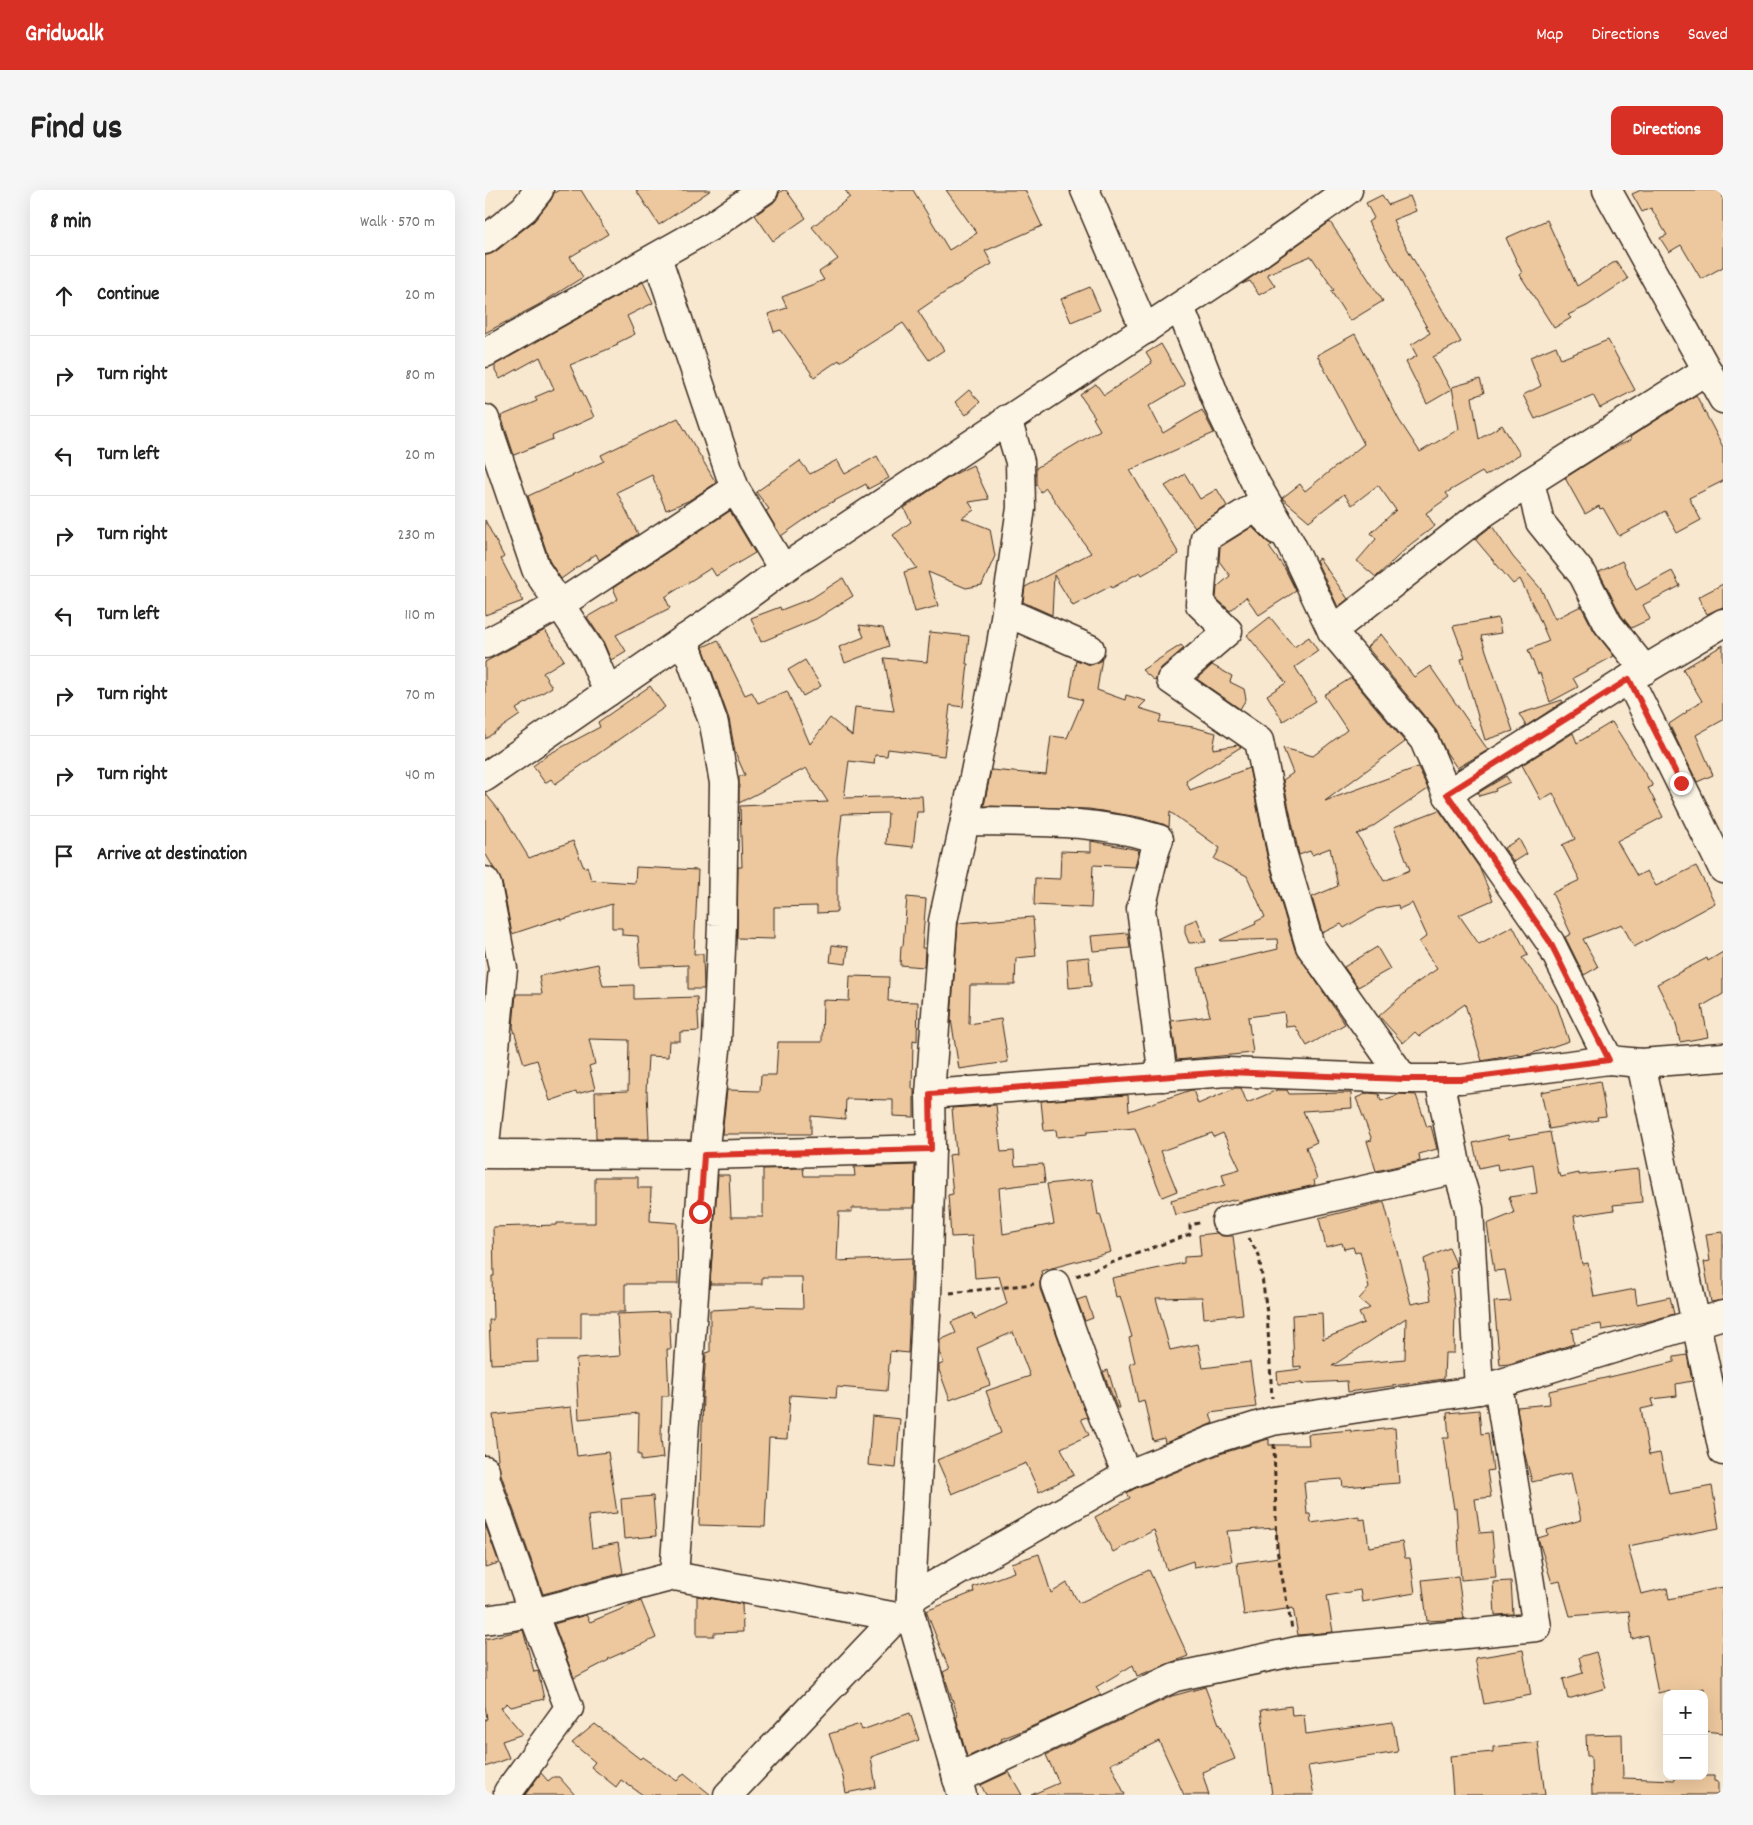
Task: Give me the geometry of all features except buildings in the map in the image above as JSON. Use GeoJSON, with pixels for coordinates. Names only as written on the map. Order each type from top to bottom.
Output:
{"type":"FeatureCollection","features":[{"type":"Feature","properties":{"kind":"street"},"geometry":{"type":"LineString","coordinates":[[485,240],[524,209],[539,190]]}},
{"type":"Feature","properties":{"kind":"street"},"geometry":{"type":"LineString","coordinates":[[485,353],[713,225],[765,190]]}},
{"type":"Feature","properties":{"kind":"street"},"geometry":{"type":"LineString","coordinates":[[1085,190],[1145,330]]}},
{"type":"Feature","properties":{"kind":"street"},"geometry":{"type":"LineString","coordinates":[[485,777],[745,598],[783,569],[1007,419],[1254,258],[1348,190]]}},
{"type":"Feature","properties":{"kind":"street"},"geometry":{"type":"LineString","coordinates":[[1607,190],[1723,399]]}},
{"type":"Feature","properties":{"kind":"street"},"geometry":{"type":"LineString","coordinates":[[657,257],[735,489],[783,569]]}},
{"type":"Feature","properties":{"kind":"street"},"geometry":{"type":"LineString","coordinates":[[1179,307],[1224,418],[1256,484],[1291,544],[1332,631],[1424,740],[1447,794],[1550,942],[1609,1060]]}},
{"type":"Feature","properties":{"kind":"street"},"geometry":{"type":"LineString","coordinates":[[1332,631],[1479,516],[1707,370]]}},
{"type":"Feature","properties":{"kind":"street"},"geometry":{"type":"LineString","coordinates":[[485,419],[536,570],[590,650],[608,692]]}},
{"type":"Feature","properties":{"kind":"street"},"geometry":{"type":"LineString","coordinates":[[1007,419],[1020,462],[1021,508],[1006,612],[965,821],[943,921],[930,1094],[931,1149],[927,1296],[906,1609],[959,1787],[1175,1677],[1297,1651],[1537,1627],[1489,1387],[1469,1209],[1457,1169],[1439,1079]]}},
{"type":"Feature","properties":{"kind":"street"},"geometry":{"type":"LineString","coordinates":[[1530,482],[1540,522],[1583,575],[1637,675],[1723,869]]}},
{"type":"Feature","properties":{"kind":"street"},"geometry":{"type":"LineString","coordinates":[[485,644],[559,605],[735,489]]}},
{"type":"Feature","properties":{"kind":"street"},"geometry":{"type":"LineString","coordinates":[[1291,544],[1255,507],[1205,538],[1200,604],[1229,631],[1171,680],[1259,741],[1282,852],[1310,946],[1404,1079]]}},
{"type":"Feature","properties":{"kind":"street"},"geometry":{"type":"LineString","coordinates":[[1006,612],[1090,649]]}},
{"type":"Feature","properties":{"kind":"street"},"geometry":{"type":"LineString","coordinates":[[1447,794],[1723,623]]}},
{"type":"Feature","properties":{"kind":"street"},"geometry":{"type":"LineString","coordinates":[[673,1576],[704,1155],[717,1041],[722,925],[724,783],[714,724],[684,639]]}},
{"type":"Feature","properties":{"kind":"street"},"geometry":{"type":"LineString","coordinates":[[965,821],[1073,822],[1142,833],[1159,839],[1141,909],[1163,1077]]}},
{"type":"Feature","properties":{"kind":"street"},"geometry":{"type":"LineString","coordinates":[[485,881],[503,969],[485,1145]]}},
{"type":"Feature","properties":{"kind":"street"},"geometry":{"type":"LineString","coordinates":[[930,1094],[1227,1072],[1404,1079],[1461,1079],[1609,1060],[1641,1064],[1723,1057]]}},
{"type":"Feature","properties":{"kind":"street"},"geometry":{"type":"LineString","coordinates":[[1641,1064],[1723,1451]]}},
{"type":"Feature","properties":{"kind":"street"},"geometry":{"type":"LineString","coordinates":[[485,1154],[704,1155],[931,1149]]}},
{"type":"Feature","properties":{"kind":"street"},"geometry":{"type":"LineString","coordinates":[[1226,1221],[1457,1169]]}},
{"type":"Feature","properties":{"kind":"street"},"geometry":{"type":"LineString","coordinates":[[1055,1284],[1096,1399],[1127,1475]]}},
{"type":"Feature","properties":{"kind":"street"},"geometry":{"type":"LineString","coordinates":[[728,1795],[906,1609],[1127,1475],[1215,1439],[1273,1421],[1489,1387],[1723,1315]]}},
{"type":"Feature","properties":{"kind":"street"},"geometry":{"type":"LineString","coordinates":[[485,1470],[486,1480],[569,1708],[508,1792]]}},
{"type":"Feature","properties":{"kind":"street"},"geometry":{"type":"LineString","coordinates":[[485,1620],[533,1613],[673,1576],[906,1609]]}},
{"type":"Feature","properties":{"kind":"path"},"geometry":{"type":"LineString","coordinates":[[927,1296],[1028,1284],[1055,1284],[1190,1234],[1190,1225],[1207,1221],[1226,1221],[1246,1235],[1259,1256],[1267,1314],[1277,1550],[1297,1651]]}},
{"type":"Feature","properties":{"kind":"route"},"geometry":{"type":"LineString","coordinates":[[700,1212],[704,1155],[931,1149],[930,1094],[1227,1072],[1404,1079],[1461,1079],[1609,1060],[1550,942],[1447,794],[1629,679],[1681,783]]}}]}
